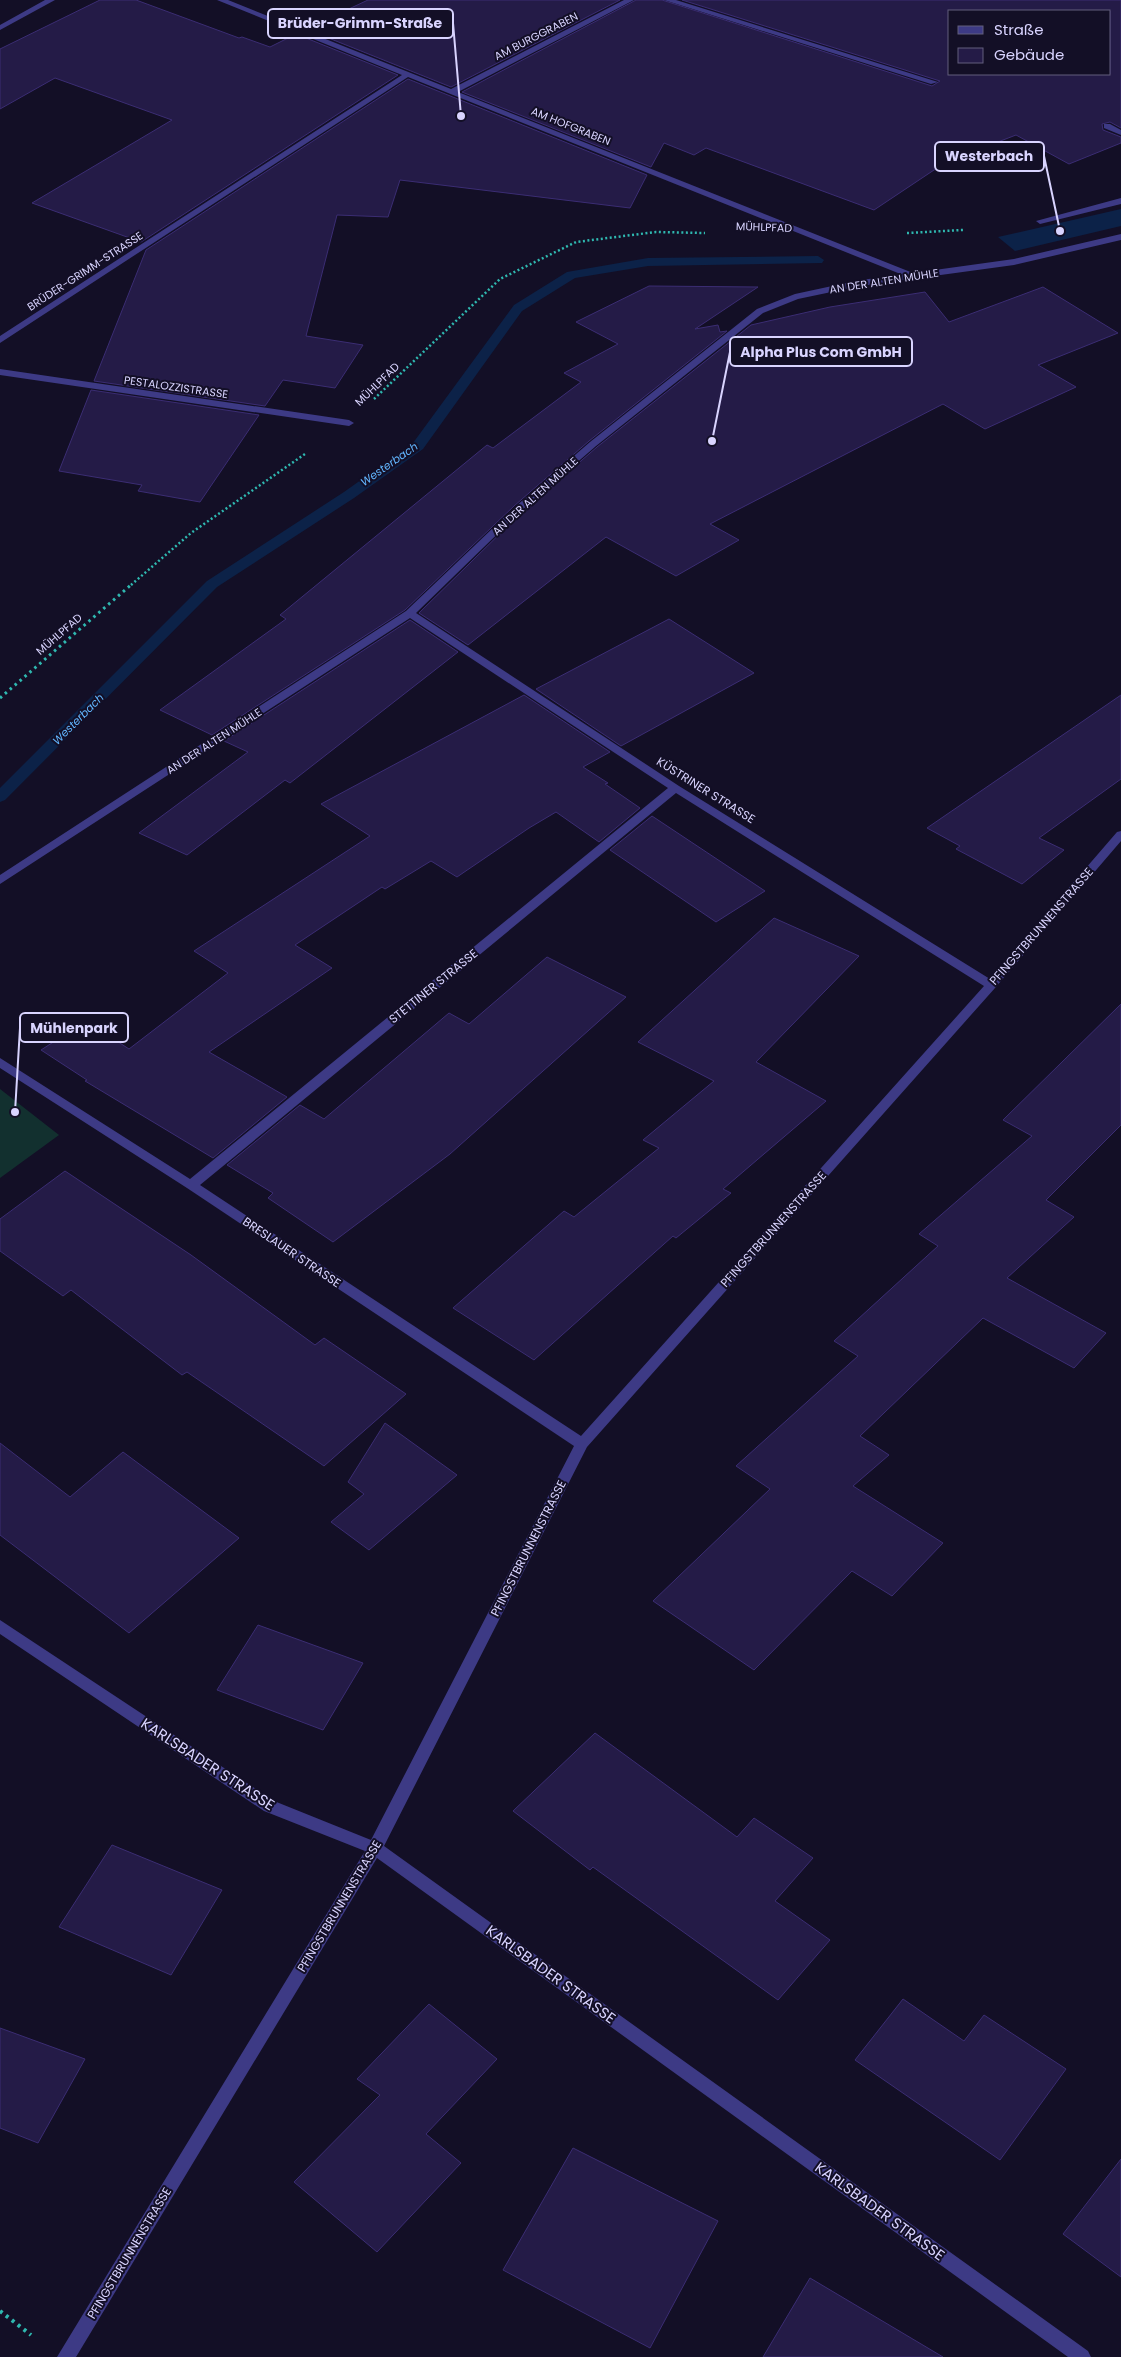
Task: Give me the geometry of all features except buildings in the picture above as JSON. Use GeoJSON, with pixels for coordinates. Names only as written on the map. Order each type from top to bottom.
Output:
{"type":"FeatureCollection","features":[{"type":"Feature","properties":{"kind":"street"},"geometry":{"type":"LineString","coordinates":[[0,28],[50,0]]}},
{"type":"Feature","properties":{"kind":"street","name":"AM HOFGRABEN"},"geometry":{"type":"LineString","coordinates":[[221,0],[837,245],[874,262],[911,275]]}},
{"type":"Feature","properties":{"kind":"street","name":"AM BURGGRABEN"},"geometry":{"type":"LineString","coordinates":[[453,92],[630,0]]}},
{"type":"Feature","properties":{"kind":"street"},"geometry":{"type":"LineString","coordinates":[[668,0],[934,82]]}},
{"type":"Feature","properties":{"kind":"street","name":"BRÜDER-GRIMM-STRASSE"},"geometry":{"type":"LineString","coordinates":[[0,340],[408,74]]}},
{"type":"Feature","properties":{"kind":"street"},"geometry":{"type":"LineString","coordinates":[[1107,126],[1121,133]]}},
{"type":"Feature","properties":{"kind":"street"},"geometry":{"type":"LineString","coordinates":[[1040,221],[1121,202]]}},
{"type":"Feature","properties":{"kind":"street","name":"AN DER ALTEN MÜHLE"},"geometry":{"type":"LineString","coordinates":[[0,880],[410,613],[518,510],[593,444],[760,310],[795,297],[860,283],[1014,262],[1121,238]]}},
{"type":"Feature","properties":{"kind":"street","name":"PESTALOZZISTRASSE"},"geometry":{"type":"LineString","coordinates":[[0,372],[349,423]]}},
{"type":"Feature","properties":{"kind":"street","name":"KÜSTRINER STRASSE"},"geometry":{"type":"LineString","coordinates":[[410,613],[675,788],[991,985]]}},
{"type":"Feature","properties":{"kind":"street","name":"STETTINER STRASSE"},"geometry":{"type":"LineString","coordinates":[[191,1185],[675,788]]}},
{"type":"Feature","properties":{"kind":"street","name":"PFINGSTBRUNNENSTRASSE"},"geometry":{"type":"LineString","coordinates":[[66,2357],[375,1848],[582,1444],[991,985],[1121,834]]}},
{"type":"Feature","properties":{"kind":"street","name":"BRESLAUER STRASSE"},"geometry":{"type":"LineString","coordinates":[[0,1062],[191,1185],[582,1444]]}},
{"type":"Feature","properties":{"kind":"street","name":"KARLSBADER STRASSE"},"geometry":{"type":"LineString","coordinates":[[0,1626],[269,1806],[375,1848],[1082,2357]]}},
{"type":"Feature","properties":{"kind":"path"},"geometry":{"type":"LineString","coordinates":[[905,233],[971,230]]}},
{"type":"Feature","properties":{"kind":"path","name":"MÜHLPFAD"},"geometry":{"type":"LineString","coordinates":[[0,698],[191,533],[349,423],[500,278],[576,242],[656,232],[714,234]]}},
{"type":"Feature","properties":{"kind":"green space"},"geometry":{"type":"Polygon","coordinates":[[[0,1089],[59,1135],[0,1178],[0,1089]]]}},
{"type":"Feature","properties":{"kind":"water"},"geometry":{"type":"Polygon","coordinates":[[[1121,209],[1121,226],[1015,251],[998,237],[1121,209]]]}},
{"type":"Feature","properties":{"kind":"waterway","name":"Westerbach"},"geometry":{"type":"LineString","coordinates":[[0,797],[212,584],[349,495],[418,446],[518,308],[571,275],[648,262],[818,260]]}},
{"type":"Feature","properties":{"kind":"place","name":"Brüder-Grimm-Straße"},"geometry":{"type":"Point","coordinates":[461,116]}},
{"type":"Feature","properties":{"kind":"place","name":"Westerbach"},"geometry":{"type":"Point","coordinates":[1060,231]}},
{"type":"Feature","properties":{"kind":"place","name":"Alpha Plus Com GmbH"},"geometry":{"type":"Point","coordinates":[712,441]}},
{"type":"Feature","properties":{"kind":"place","name":"Mühlenpark"},"geometry":{"type":"Point","coordinates":[15,1112]}}]}
